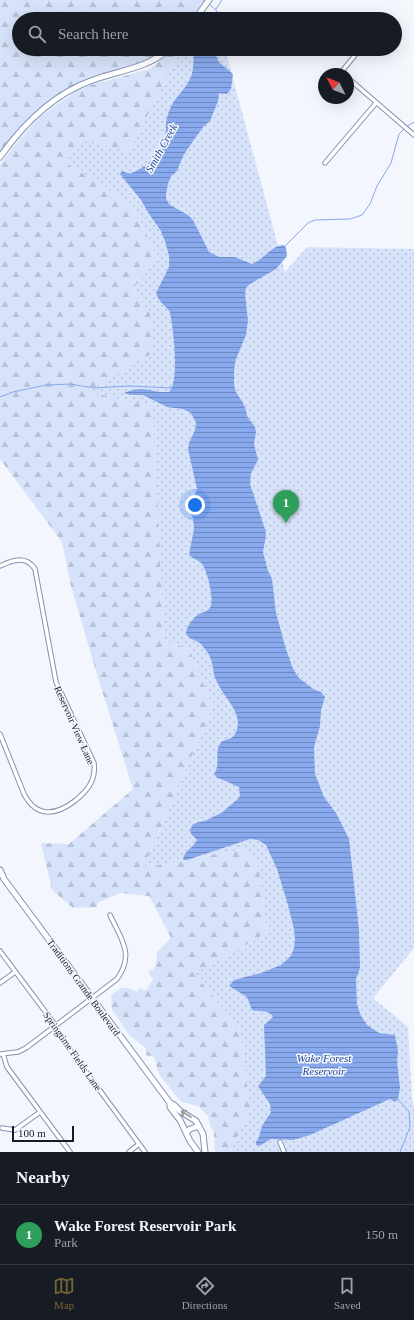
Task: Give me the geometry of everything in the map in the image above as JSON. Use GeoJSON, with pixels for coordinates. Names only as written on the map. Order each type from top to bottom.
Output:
{"type":"FeatureCollection","features":[{"type":"Feature","properties":{"kind":"main road"},"geometry":{"type":"LineString","coordinates":[[200,12],[209,0]]}},
{"type":"Feature","properties":{"kind":"main road"},"geometry":{"type":"LineString","coordinates":[[0,157],[23,127],[36,114],[62,94],[92,80],[140,67],[160,56]]}},
{"type":"Feature","properties":{"kind":"main road","name":"Traditions Grande Boulevard"},"geometry":{"type":"LineString","coordinates":[[0,870],[4,879],[170,1103],[194,1120],[199,1126]]}},
{"type":"Feature","properties":{"kind":"main road","name":"Traditions Grande Boulevard"},"geometry":{"type":"LineString","coordinates":[[170,1103],[170,1107],[180,1120],[198,1152]]}},
{"type":"Feature","properties":{"kind":"main road"},"geometry":{"type":"LineString","coordinates":[[186,1133],[192,1128],[199,1126],[204,1138],[205,1152]]}},
{"type":"Feature","properties":{"kind":"street"},"geometry":{"type":"LineString","coordinates":[[345,68],[354,56]]}},
{"type":"Feature","properties":{"kind":"street"},"geometry":{"type":"LineString","coordinates":[[354,83],[414,135]]}},
{"type":"Feature","properties":{"kind":"street"},"geometry":{"type":"LineString","coordinates":[[325,163],[376,103]]}},
{"type":"Feature","properties":{"kind":"street","name":"Reservoir View Lane"},"geometry":{"type":"LineString","coordinates":[[0,566],[15,560],[23,560],[31,563],[35,569],[56,682],[92,759],[94,768],[92,781],[85,792],[64,809],[55,812],[40,810],[32,805],[27,799],[0,734]]}},
{"type":"Feature","properties":{"kind":"street"},"geometry":{"type":"LineString","coordinates":[[0,747],[4,745]]}},
{"type":"Feature","properties":{"kind":"street"},"geometry":{"type":"LineString","coordinates":[[70,1152],[6,1065],[2,1054],[18,1052],[26,1048],[117,980],[124,970],[127,954],[110,915]]}},
{"type":"Feature","properties":{"kind":"street","name":"Springtime Fields Lane"},"geometry":{"type":"LineString","coordinates":[[0,951],[55,1026],[62,1039],[145,1152]]}},
{"type":"Feature","properties":{"kind":"street"},"geometry":{"type":"LineString","coordinates":[[0,983],[15,972]]}},
{"type":"Feature","properties":{"kind":"street"},"geometry":{"type":"LineString","coordinates":[[2,1128],[15,1130],[40,1112]]}},
{"type":"Feature","properties":{"kind":"street"},"geometry":{"type":"LineString","coordinates":[[280,1142],[284,1152]]}},
{"type":"Feature","properties":{"kind":"street"},"geometry":{"type":"LineString","coordinates":[[129,1152],[139,1144]]}},
{"type":"Feature","properties":{"kind":"green space"},"geometry":{"type":"Polygon","coordinates":[[[0,0],[204,0],[195,12],[12,12],[12,56],[153,56],[147,60],[83,81],[63,91],[20,127],[0,152],[0,0]]]}},
{"type":"Feature","properties":{"kind":"green space"},"geometry":{"type":"Polygon","coordinates":[[[166,56],[178,56],[129,153],[81,140],[66,163],[132,204],[158,258],[132,290],[150,312],[164,640],[190,650],[213,707],[144,867],[245,849],[259,867],[267,933],[195,974],[239,1026],[251,1109],[230,1152],[215,1152],[214,1132],[210,1126],[208,1116],[198,1106],[182,1102],[176,1096],[159,1074],[154,1057],[146,1055],[146,1048],[130,1036],[112,1010],[111,995],[117,990],[129,988],[137,992],[140,988],[146,991],[153,979],[149,973],[149,969],[153,970],[154,967],[156,967],[157,952],[171,938],[149,896],[120,893],[97,903],[97,907],[73,908],[52,890],[41,843],[69,844],[133,789],[71,586],[62,542],[0,459],[0,165],[18,141],[38,119],[77,91],[94,84],[150,69],[166,56]]]}},
{"type":"Feature","properties":{"kind":"green space"},"geometry":{"type":"Polygon","coordinates":[[[177,56],[227,56],[285,272],[307,247],[414,249],[414,948],[373,998],[408,1027],[412,1098],[414,1107],[414,1152],[230,1152],[251,1109],[239,1026],[194,974],[267,933],[259,867],[245,849],[144,867],[213,707],[190,650],[164,640],[153,406],[88,392],[151,354],[150,312],[132,290],[158,258],[132,204],[66,163],[81,140],[129,152],[177,56]]]}},
{"type":"Feature","properties":{"kind":"water","name":"Wake Forest Reservoir"},"geometry":{"type":"Polygon","coordinates":[[[194,56],[216,56],[219,62],[233,74],[231,89],[227,94],[219,93],[218,101],[210,121],[203,127],[184,154],[177,171],[171,176],[168,184],[166,199],[170,205],[188,215],[193,220],[209,252],[219,257],[235,257],[252,264],[275,247],[284,245],[286,248],[287,256],[276,269],[250,284],[246,288],[245,293],[248,321],[246,335],[236,359],[234,385],[236,392],[246,410],[247,416],[255,427],[256,432],[254,444],[258,460],[251,473],[250,484],[265,529],[266,535],[263,552],[268,571],[272,579],[276,613],[286,649],[293,669],[299,678],[313,689],[321,692],[325,697],[321,710],[320,726],[314,747],[315,774],[324,797],[336,813],[349,839],[359,930],[360,968],[356,979],[357,1005],[361,1016],[367,1025],[379,1033],[395,1035],[398,1051],[397,1061],[400,1088],[398,1099],[395,1102],[390,1099],[310,1135],[293,1140],[271,1139],[259,1146],[256,1145],[256,1142],[262,1126],[271,1112],[270,1104],[258,1086],[266,1076],[264,1025],[273,1017],[271,1014],[266,1012],[252,1010],[247,997],[229,986],[234,980],[261,973],[281,965],[291,956],[294,948],[294,929],[277,869],[266,845],[258,840],[250,839],[183,860],[186,852],[197,840],[191,834],[190,830],[193,824],[207,820],[223,812],[240,796],[239,787],[216,777],[214,774],[217,766],[218,748],[221,742],[230,739],[234,735],[238,725],[232,706],[215,679],[208,653],[200,643],[188,637],[186,632],[198,614],[209,609],[212,600],[210,586],[204,567],[201,563],[189,555],[194,529],[193,518],[188,509],[197,489],[188,449],[196,423],[191,413],[183,409],[167,407],[143,395],[130,395],[124,393],[138,389],[169,392],[174,377],[175,354],[170,312],[160,301],[156,293],[169,267],[169,256],[166,244],[161,231],[141,200],[120,174],[122,171],[130,173],[136,171],[152,160],[161,150],[165,140],[168,114],[174,101],[188,83],[193,69],[194,56]]]}},
{"type":"Feature","properties":{"kind":"waterway"},"geometry":{"type":"LineString","coordinates":[[216,9],[222,0]]}},
{"type":"Feature","properties":{"kind":"waterway","name":"Smith Creek"},"geometry":{"type":"LineString","coordinates":[[210,5],[217,12]]}},
{"type":"Feature","properties":{"kind":"waterway"},"geometry":{"type":"LineString","coordinates":[[406,127],[414,122]]}},
{"type":"Feature","properties":{"kind":"waterway"},"geometry":{"type":"LineString","coordinates":[[285,246],[308,223],[315,220],[350,219],[362,215],[370,204],[377,186],[391,163],[399,134],[404,129]]}},
{"type":"Feature","properties":{"kind":"waterway"},"geometry":{"type":"LineString","coordinates":[[0,397],[13,392],[46,385],[70,384],[94,388],[129,386],[173,388]]}},
{"type":"Feature","properties":{"kind":"waterway","name":"Smith Creek"},"geometry":{"type":"LineString","coordinates":[[398,1099],[409,1112],[410,1127],[400,1152]]}},
{"type":"Feature","properties":{"kind":"place","name":"Wake Forest Reservoir Park"},"geometry":{"type":"Point","coordinates":[286,523]}}]}
